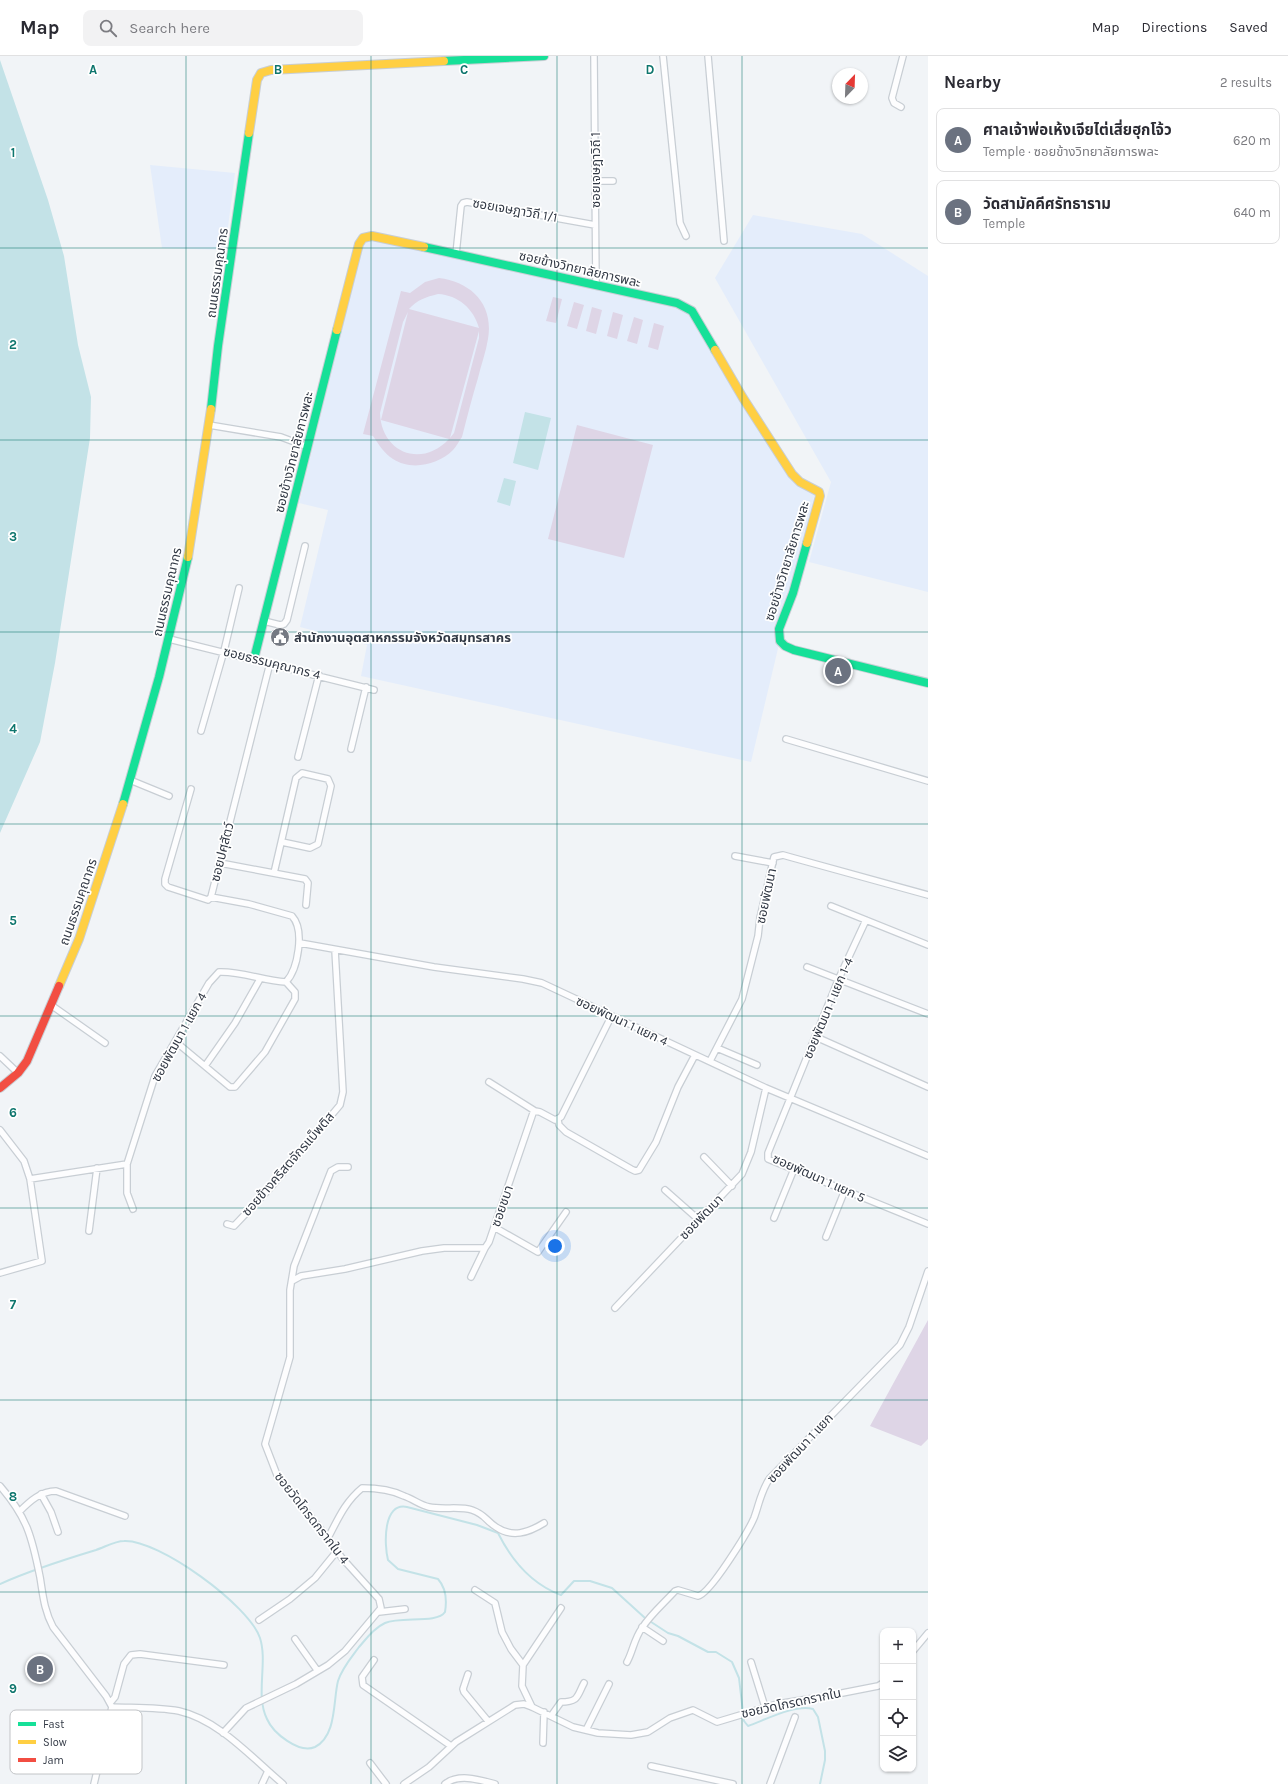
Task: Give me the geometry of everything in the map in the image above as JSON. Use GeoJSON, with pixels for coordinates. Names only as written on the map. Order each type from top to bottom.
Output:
{"type":"FeatureCollection","features":[{"type":"Feature","properties":{"kind":"street","name":"ถนนธรรมคุณากร"},"geometry":{"type":"LineString","coordinates":[[0,1088],[18,1073],[27,1061],[52,1006],[79,939],[130,780],[169,639],[193,530],[209,426],[254,90],[261,73],[271,70],[544,56]]}},
{"type":"Feature","properties":{"kind":"street","name":"ซอยเจษฎาวิถี 1"},"geometry":{"type":"LineString","coordinates":[[594,56],[596,285]]}},
{"type":"Feature","properties":{"kind":"street"},"geometry":{"type":"LineString","coordinates":[[664,56],[680,223],[686,236]]}},
{"type":"Feature","properties":{"kind":"street"},"geometry":{"type":"LineString","coordinates":[[708,56],[724,241]]}},
{"type":"Feature","properties":{"kind":"street"},"geometry":{"type":"LineString","coordinates":[[901,107],[894,103],[892,98],[903,56]]}},
{"type":"Feature","properties":{"kind":"street"},"geometry":{"type":"LineString","coordinates":[[595,181],[613,181]]}},
{"type":"Feature","properties":{"kind":"street","name":"ซอยเจษฎาวิถี 1/1"},"geometry":{"type":"LineString","coordinates":[[456,254],[461,206],[463,203],[467,202],[595,225]]}},
{"type":"Feature","properties":{"kind":"street","name":"ซอยข้างวิทยาลัยการพละ"},"geometry":{"type":"LineString","coordinates":[[254,659],[361,240],[366,236],[372,236],[677,303],[692,311],[743,398],[792,474],[800,482],[819,492],[820,496],[793,593],[779,629],[780,641],[785,646],[794,650],[928,683]]}},
{"type":"Feature","properties":{"kind":"street"},"geometry":{"type":"LineString","coordinates":[[209,426],[281,437],[308,447]]}},
{"type":"Feature","properties":{"kind":"street"},"geometry":{"type":"LineString","coordinates":[[264,621],[280,625],[284,624],[287,620],[305,546]]}},
{"type":"Feature","properties":{"kind":"street"},"geometry":{"type":"LineString","coordinates":[[201,731],[224,651],[239,588]]}},
{"type":"Feature","properties":{"kind":"street","name":"ซอยธรรมคุณากร 4"},"geometry":{"type":"LineString","coordinates":[[169,639],[224,651],[374,690]]}},
{"type":"Feature","properties":{"kind":"street","name":"ซอยปศุสัตว์"},"geometry":{"type":"LineString","coordinates":[[191,789],[164,879],[165,884],[168,887],[205,900],[211,897],[270,663]]}},
{"type":"Feature","properties":{"kind":"street"},"geometry":{"type":"LineString","coordinates":[[298,757],[318,675]]}},
{"type":"Feature","properties":{"kind":"street"},"geometry":{"type":"LineString","coordinates":[[351,749],[366,687]]}},
{"type":"Feature","properties":{"kind":"street"},"geometry":{"type":"LineString","coordinates":[[786,739],[928,781]]}},
{"type":"Feature","properties":{"kind":"street"},"geometry":{"type":"LineString","coordinates":[[274,873],[299,774],[302,773],[328,779],[331,786],[318,844],[310,848],[282,842]]}},
{"type":"Feature","properties":{"kind":"street"},"geometry":{"type":"LineString","coordinates":[[130,780],[169,796]]}},
{"type":"Feature","properties":{"kind":"street","name":"ซอยพัฒนา"},"geometry":{"type":"LineString","coordinates":[[710,1061],[742,999],[758,936],[760,918],[774,857],[783,855],[928,895]]}},
{"type":"Feature","properties":{"kind":"street"},"geometry":{"type":"LineString","coordinates":[[736,856],[773,863]]}},
{"type":"Feature","properties":{"kind":"street"},"geometry":{"type":"LineString","coordinates":[[220,863],[305,879],[308,883],[306,904]]}},
{"type":"Feature","properties":{"kind":"street"},"geometry":{"type":"LineString","coordinates":[[176,1042],[230,1087],[235,1087],[265,1052],[295,999],[295,992],[286,982],[290,977],[300,943],[299,928],[292,916],[249,904],[211,897]]}},
{"type":"Feature","properties":{"kind":"street"},"geometry":{"type":"LineString","coordinates":[[831,906],[928,945]]}},
{"type":"Feature","properties":{"kind":"street","name":"ซอยพัฒนา 1 แยก 1-4"},"geometry":{"type":"LineString","coordinates":[[790,1098],[839,978],[866,920]]}},
{"type":"Feature","properties":{"kind":"street","name":"ซอยพัฒนา 1 แยก 4"},"geometry":{"type":"LineString","coordinates":[[300,943],[434,967],[532,980],[551,987],[611,1017],[710,1061],[766,1088],[928,1156]]}},
{"type":"Feature","properties":{"kind":"street","name":"ซอยข้างคริสตจักรแบ็พติส"},"geometry":{"type":"LineString","coordinates":[[227,1224],[234,1226],[272,1186],[340,1105],[343,1092],[335,950]]}},
{"type":"Feature","properties":{"kind":"street"},"geometry":{"type":"LineString","coordinates":[[807,966],[928,1014]]}},
{"type":"Feature","properties":{"kind":"street","name":"ซอยพัฒนา 1 แยก 4"},"geometry":{"type":"LineString","coordinates":[[133,1209],[127,1193],[127,1164],[155,1076],[209,983],[219,972],[286,982]]}},
{"type":"Feature","properties":{"kind":"street"},"geometry":{"type":"LineString","coordinates":[[205,1066],[235,1023],[260,979]]}},
{"type":"Feature","properties":{"kind":"street"},"geometry":{"type":"LineString","coordinates":[[52,1006],[105,1043]]}},
{"type":"Feature","properties":{"kind":"street"},"geometry":{"type":"LineString","coordinates":[[558,1120],[561,1117],[611,1017]]}},
{"type":"Feature","properties":{"kind":"street"},"geometry":{"type":"LineString","coordinates":[[816,1037],[928,1087]]}},
{"type":"Feature","properties":{"kind":"street"},"geometry":{"type":"LineString","coordinates":[[717,1048],[757,1065]]}},
{"type":"Feature","properties":{"kind":"street"},"geometry":{"type":"LineString","coordinates":[[558,1120],[566,1132],[631,1169],[635,1171],[639,1170],[656,1142],[678,1087],[696,1055]]}},
{"type":"Feature","properties":{"kind":"street"},"geometry":{"type":"LineString","coordinates":[[0,1056],[18,1073]]}},
{"type":"Feature","properties":{"kind":"street"},"geometry":{"type":"LineString","coordinates":[[490,1082],[535,1111],[558,1120]]}},
{"type":"Feature","properties":{"kind":"street","name":"ซอยพัฒนา"},"geometry":{"type":"LineString","coordinates":[[615,1308],[742,1174],[747,1164],[766,1088]]}},
{"type":"Feature","properties":{"kind":"street","name":"ซอยพัฒนา 1 แยก 5"},"geometry":{"type":"LineString","coordinates":[[790,1098],[768,1153],[768,1159],[928,1224]]}},
{"type":"Feature","properties":{"kind":"street","name":"ซอยชบา"},"geometry":{"type":"LineString","coordinates":[[471,1278],[489,1242],[531,1116],[535,1111]]}},
{"type":"Feature","properties":{"kind":"street"},"geometry":{"type":"LineString","coordinates":[[0,1130],[2,1138],[24,1161],[30,1179],[42,1261],[0,1273]]}},
{"type":"Feature","properties":{"kind":"street"},"geometry":{"type":"LineString","coordinates":[[704,1157],[732,1186]]}},
{"type":"Feature","properties":{"kind":"street"},"geometry":{"type":"LineString","coordinates":[[30,1179],[127,1164]]}},
{"type":"Feature","properties":{"kind":"street","name":"ซอยวัดโกรดกรากใน 4"},"geometry":{"type":"LineString","coordinates":[[348,1167],[338,1167],[331,1171],[294,1266],[292,1280],[290,1357],[265,1444],[277,1475],[337,1551],[379,1599],[381,1608],[379,1612]]}},
{"type":"Feature","properties":{"kind":"street"},"geometry":{"type":"LineString","coordinates":[[89,1231],[97,1168]]}},
{"type":"Feature","properties":{"kind":"street"},"geometry":{"type":"LineString","coordinates":[[774,1218],[794,1169]]}},
{"type":"Feature","properties":{"kind":"street"},"geometry":{"type":"LineString","coordinates":[[665,1190],[699,1220]]}},
{"type":"Feature","properties":{"kind":"street"},"geometry":{"type":"LineString","coordinates":[[826,1238],[845,1190]]}},
{"type":"Feature","properties":{"kind":"street"},"geometry":{"type":"LineString","coordinates":[[494,1227],[538,1252],[566,1212]]}},
{"type":"Feature","properties":{"kind":"street"},"geometry":{"type":"LineString","coordinates":[[292,1280],[301,1276],[345,1269],[422,1251],[444,1248],[485,1248]]}},
{"type":"Feature","properties":{"kind":"street","name":"ซอยพัฒนา 1 แยก"},"geometry":{"type":"LineString","coordinates":[[627,1662],[634,1642],[642,1627],[675,1591],[678,1590],[701,1596],[709,1587],[742,1542],[754,1518],[762,1493],[770,1478],[900,1345],[909,1327],[928,1271]]}},
{"type":"Feature","properties":{"kind":"street"},"geometry":{"type":"LineString","coordinates":[[0,1486],[20,1511],[26,1523],[35,1554],[45,1609],[50,1622],[111,1705],[178,1711],[203,1720],[223,1733],[283,1784]]}},
{"type":"Feature","properties":{"kind":"street"},"geometry":{"type":"LineString","coordinates":[[328,1538],[344,1507],[352,1496],[362,1488],[377,1488],[405,1496],[410,1500],[429,1507],[451,1510],[469,1509],[484,1514],[495,1526],[511,1534],[536,1528],[544,1523]]}},
{"type":"Feature","properties":{"kind":"street"},"geometry":{"type":"LineString","coordinates":[[20,1511],[31,1500],[41,1494],[48,1491],[56,1491],[125,1516]]}},
{"type":"Feature","properties":{"kind":"street"},"geometry":{"type":"LineString","coordinates":[[41,1494],[58,1532]]}},
{"type":"Feature","properties":{"kind":"street"},"geometry":{"type":"LineString","coordinates":[[259,1620],[290,1599],[315,1578],[337,1551]]}},
{"type":"Feature","properties":{"kind":"street"},"geometry":{"type":"LineString","coordinates":[[475,1590],[495,1603],[502,1632],[511,1649],[523,1665]]}},
{"type":"Feature","properties":{"kind":"street"},"geometry":{"type":"LineString","coordinates":[[532,1707],[522,1686],[523,1665],[561,1608]]}},
{"type":"Feature","properties":{"kind":"street"},"geometry":{"type":"LineString","coordinates":[[223,1733],[246,1708],[296,1684],[345,1651],[379,1612],[405,1609]]}},
{"type":"Feature","properties":{"kind":"street"},"geometry":{"type":"LineString","coordinates":[[642,1627],[663,1641]]}},
{"type":"Feature","properties":{"kind":"street"},"geometry":{"type":"LineString","coordinates":[[916,1647],[928,1633]]}},
{"type":"Feature","properties":{"kind":"street"},"geometry":{"type":"LineString","coordinates":[[295,1638],[317,1670]]}},
{"type":"Feature","properties":{"kind":"street"},"geometry":{"type":"LineString","coordinates":[[110,1710],[124,1664],[131,1655],[140,1654],[224,1665]]}},
{"type":"Feature","properties":{"kind":"street"},"geometry":{"type":"LineString","coordinates":[[374,1660],[362,1678],[363,1685],[452,1746]]}},
{"type":"Feature","properties":{"kind":"street"},"geometry":{"type":"LineString","coordinates":[[751,1662],[765,1707]]}},
{"type":"Feature","properties":{"kind":"street"},"geometry":{"type":"LineString","coordinates":[[468,1674],[463,1688],[464,1692],[488,1721]]}},
{"type":"Feature","properties":{"kind":"street"},"geometry":{"type":"LineString","coordinates":[[551,1716],[561,1702],[574,1701],[578,1697],[584,1683]]}},
{"type":"Feature","properties":{"kind":"street"},"geometry":{"type":"LineString","coordinates":[[586,1730],[608,1684]]}},
{"type":"Feature","properties":{"kind":"street","name":"ซอยวัดโกรดกรากใน"},"geometry":{"type":"LineString","coordinates":[[404,1784],[429,1767],[452,1746],[488,1721],[515,1705],[524,1704],[544,1712],[564,1724],[586,1730],[615,1734],[641,1734],[653,1730],[670,1718],[690,1711],[696,1711],[716,1722],[765,1707],[880,1685]]}},
{"type":"Feature","properties":{"kind":"street"},"geometry":{"type":"LineString","coordinates":[[543,1743],[544,1712]]}},
{"type":"Feature","properties":{"kind":"street"},"geometry":{"type":"LineString","coordinates":[[770,1784],[795,1717]]}},
{"type":"Feature","properties":{"kind":"street"},"geometry":{"type":"LineString","coordinates":[[370,1762],[386,1784]]}},
{"type":"Feature","properties":{"kind":"street"},"geometry":{"type":"LineString","coordinates":[[651,1766],[733,1784]]}},
{"type":"Feature","properties":{"kind":"street"},"geometry":{"type":"LineString","coordinates":[[262,1784],[268,1771]]}},
{"type":"Feature","properties":{"kind":"street"},"geometry":{"type":"LineString","coordinates":[[94,1784],[96,1774]]}},
{"type":"Feature","properties":{"kind":"street"},"geometry":{"type":"LineString","coordinates":[[445,1784],[449,1780],[469,1778],[495,1784]]}},
{"type":"Feature","properties":{"kind":"shaded area"},"geometry":{"type":"Polygon","coordinates":[[[150,165],[235,173],[225,250],[162,248],[150,165]]]}},
{"type":"Feature","properties":{"kind":"shaded area"},"geometry":{"type":"Polygon","coordinates":[[[753,215],[862,234],[928,276],[928,592],[809,562],[831,482],[715,278],[753,215]]]}},
{"type":"Feature","properties":{"kind":"shaded area"},"geometry":{"type":"Polygon","coordinates":[[[371,238],[677,307],[686,310],[693,318],[788,476],[795,484],[815,493],[751,762],[361,676],[367,645],[300,627],[328,510],[299,503],[363,243],[371,238]]]}},
{"type":"Feature","properties":{"kind":"shaded area"},"geometry":{"type":"Polygon","coordinates":[[[439,278],[451,280],[461,284],[478,297],[484,305],[487,315],[489,326],[488,339],[462,437],[454,449],[440,459],[424,465],[408,465],[400,463],[390,457],[373,436],[363,434],[401,291],[410,293],[425,282],[439,278]],[[438,294],[419,301],[409,309],[479,328],[477,321],[469,309],[458,300],[438,294]],[[408,312],[403,322],[380,413],[381,420],[408,312]],[[479,331],[450,438],[454,433],[479,338],[479,331]],[[381,420],[382,427],[387,438],[404,452],[415,454],[427,453],[438,448],[449,439],[381,420]]]}},
{"type":"Feature","properties":{"kind":"shaded area"},"geometry":{"type":"Polygon","coordinates":[[[553,297],[562,299],[556,323],[546,321],[553,297]]]}},
{"type":"Feature","properties":{"kind":"shaded area"},"geometry":{"type":"Polygon","coordinates":[[[574,302],[584,305],[577,329],[567,326],[574,302]]]}},
{"type":"Feature","properties":{"kind":"shaded area"},"geometry":{"type":"Polygon","coordinates":[[[592,307],[602,310],[596,334],[586,331],[592,307]]]}},
{"type":"Feature","properties":{"kind":"shaded area"},"geometry":{"type":"Polygon","coordinates":[[[613,312],[623,315],[617,339],[607,336],[613,312]]]}},
{"type":"Feature","properties":{"kind":"shaded area"},"geometry":{"type":"Polygon","coordinates":[[[634,317],[643,320],[637,344],[627,341],[634,317]]]}},
{"type":"Feature","properties":{"kind":"shaded area"},"geometry":{"type":"Polygon","coordinates":[[[654,323],[664,326],[658,350],[648,347],[654,323]]]}},
{"type":"Feature","properties":{"kind":"shaded area"},"geometry":{"type":"Polygon","coordinates":[[[577,425],[653,445],[624,558],[548,539],[577,425]]]}},
{"type":"Feature","properties":{"kind":"shaded area"},"geometry":{"type":"Polygon","coordinates":[[[928,1320],[928,1439],[921,1446],[870,1426],[928,1320]]]}},
{"type":"Feature","properties":{"kind":"water"},"geometry":{"type":"Polygon","coordinates":[[[0,60],[48,200],[64,256],[78,345],[91,397],[90,438],[55,663],[40,742],[0,833],[0,60]]]}},
{"type":"Feature","properties":{"kind":"water"},"geometry":{"type":"Polygon","coordinates":[[[525,412],[551,418],[538,470],[513,463],[525,412]]]}},
{"type":"Feature","properties":{"kind":"water"},"geometry":{"type":"Polygon","coordinates":[[[504,478],[516,481],[510,506],[497,502],[504,478]]]}},
{"type":"Feature","properties":{"kind":"waterway"},"geometry":{"type":"LineString","coordinates":[[0,1584],[59,1561],[117,1542],[124,1541],[139,1543],[158,1551],[201,1576],[221,1592],[252,1624],[260,1638],[262,1648],[262,1700],[270,1725],[281,1736],[294,1745],[302,1748],[315,1747],[322,1742],[331,1726],[336,1689],[344,1667],[371,1634],[385,1623],[400,1620],[434,1618],[441,1616],[445,1612],[445,1594],[443,1586],[438,1579],[398,1569],[388,1560],[386,1535],[389,1517],[393,1511],[399,1507],[407,1507],[477,1525],[498,1533],[516,1562],[540,1585],[561,1595],[574,1581],[590,1581],[612,1588],[645,1618],[668,1633],[678,1636],[708,1652],[716,1652],[732,1662],[739,1678],[744,1721],[748,1726],[789,1711],[806,1708],[813,1709],[818,1717],[825,1751],[825,1760],[820,1784]]}},
{"type":"Feature","properties":{"kind":"traffic: fast"},"geometry":{"type":"LineString","coordinates":[[444,61],[544,56]]}},
{"type":"Feature","properties":{"kind":"traffic: fast"},"geometry":{"type":"LineString","coordinates":[[211,409],[218,346],[249,133]]}},
{"type":"Feature","properties":{"kind":"traffic: fast"},"geometry":{"type":"LineString","coordinates":[[424,247],[677,303],[692,311],[715,350]]}},
{"type":"Feature","properties":{"kind":"traffic: fast"},"geometry":{"type":"LineString","coordinates":[[254,659],[337,330]]}},
{"type":"Feature","properties":{"kind":"traffic: fast"},"geometry":{"type":"LineString","coordinates":[[807,543],[793,593],[779,629],[780,641],[785,646],[794,650],[928,683]]}},
{"type":"Feature","properties":{"kind":"traffic: fast"},"geometry":{"type":"LineString","coordinates":[[123,804],[159,677],[188,557]]}},
{"type":"Feature","properties":{"kind":"traffic: slow"},"geometry":{"type":"LineString","coordinates":[[249,133],[257,80],[261,73],[271,70],[444,61]]}},
{"type":"Feature","properties":{"kind":"traffic: slow"},"geometry":{"type":"LineString","coordinates":[[337,330],[359,244],[363,238],[372,236],[424,247]]}},
{"type":"Feature","properties":{"kind":"traffic: slow"},"geometry":{"type":"LineString","coordinates":[[715,350],[743,398],[792,474],[800,482],[819,492],[820,496],[807,543]]}},
{"type":"Feature","properties":{"kind":"traffic: slow"},"geometry":{"type":"LineString","coordinates":[[188,557],[211,409]]}},
{"type":"Feature","properties":{"kind":"traffic: slow"},"geometry":{"type":"LineString","coordinates":[[59,986],[79,939],[123,804]]}},
{"type":"Feature","properties":{"kind":"traffic: jam"},"geometry":{"type":"LineString","coordinates":[[0,1088],[18,1073],[27,1061],[59,986]]}},
{"type":"Feature","properties":{"kind":"place","name":"สำนักงานอุตสาหกรรมจังหวัดสมุทรสาคร"},"geometry":{"type":"Point","coordinates":[280,637]}},
{"type":"Feature","properties":{"kind":"place","name":"ศาลเจ้าพ่อเห้งเจียไต่เสี่ยฮุกโจ้ว"},"geometry":{"type":"Point","coordinates":[838,671]}},
{"type":"Feature","properties":{"kind":"place","name":"วัดสามัคคีศรัทธาราม"},"geometry":{"type":"Point","coordinates":[40,1669]}}]}
